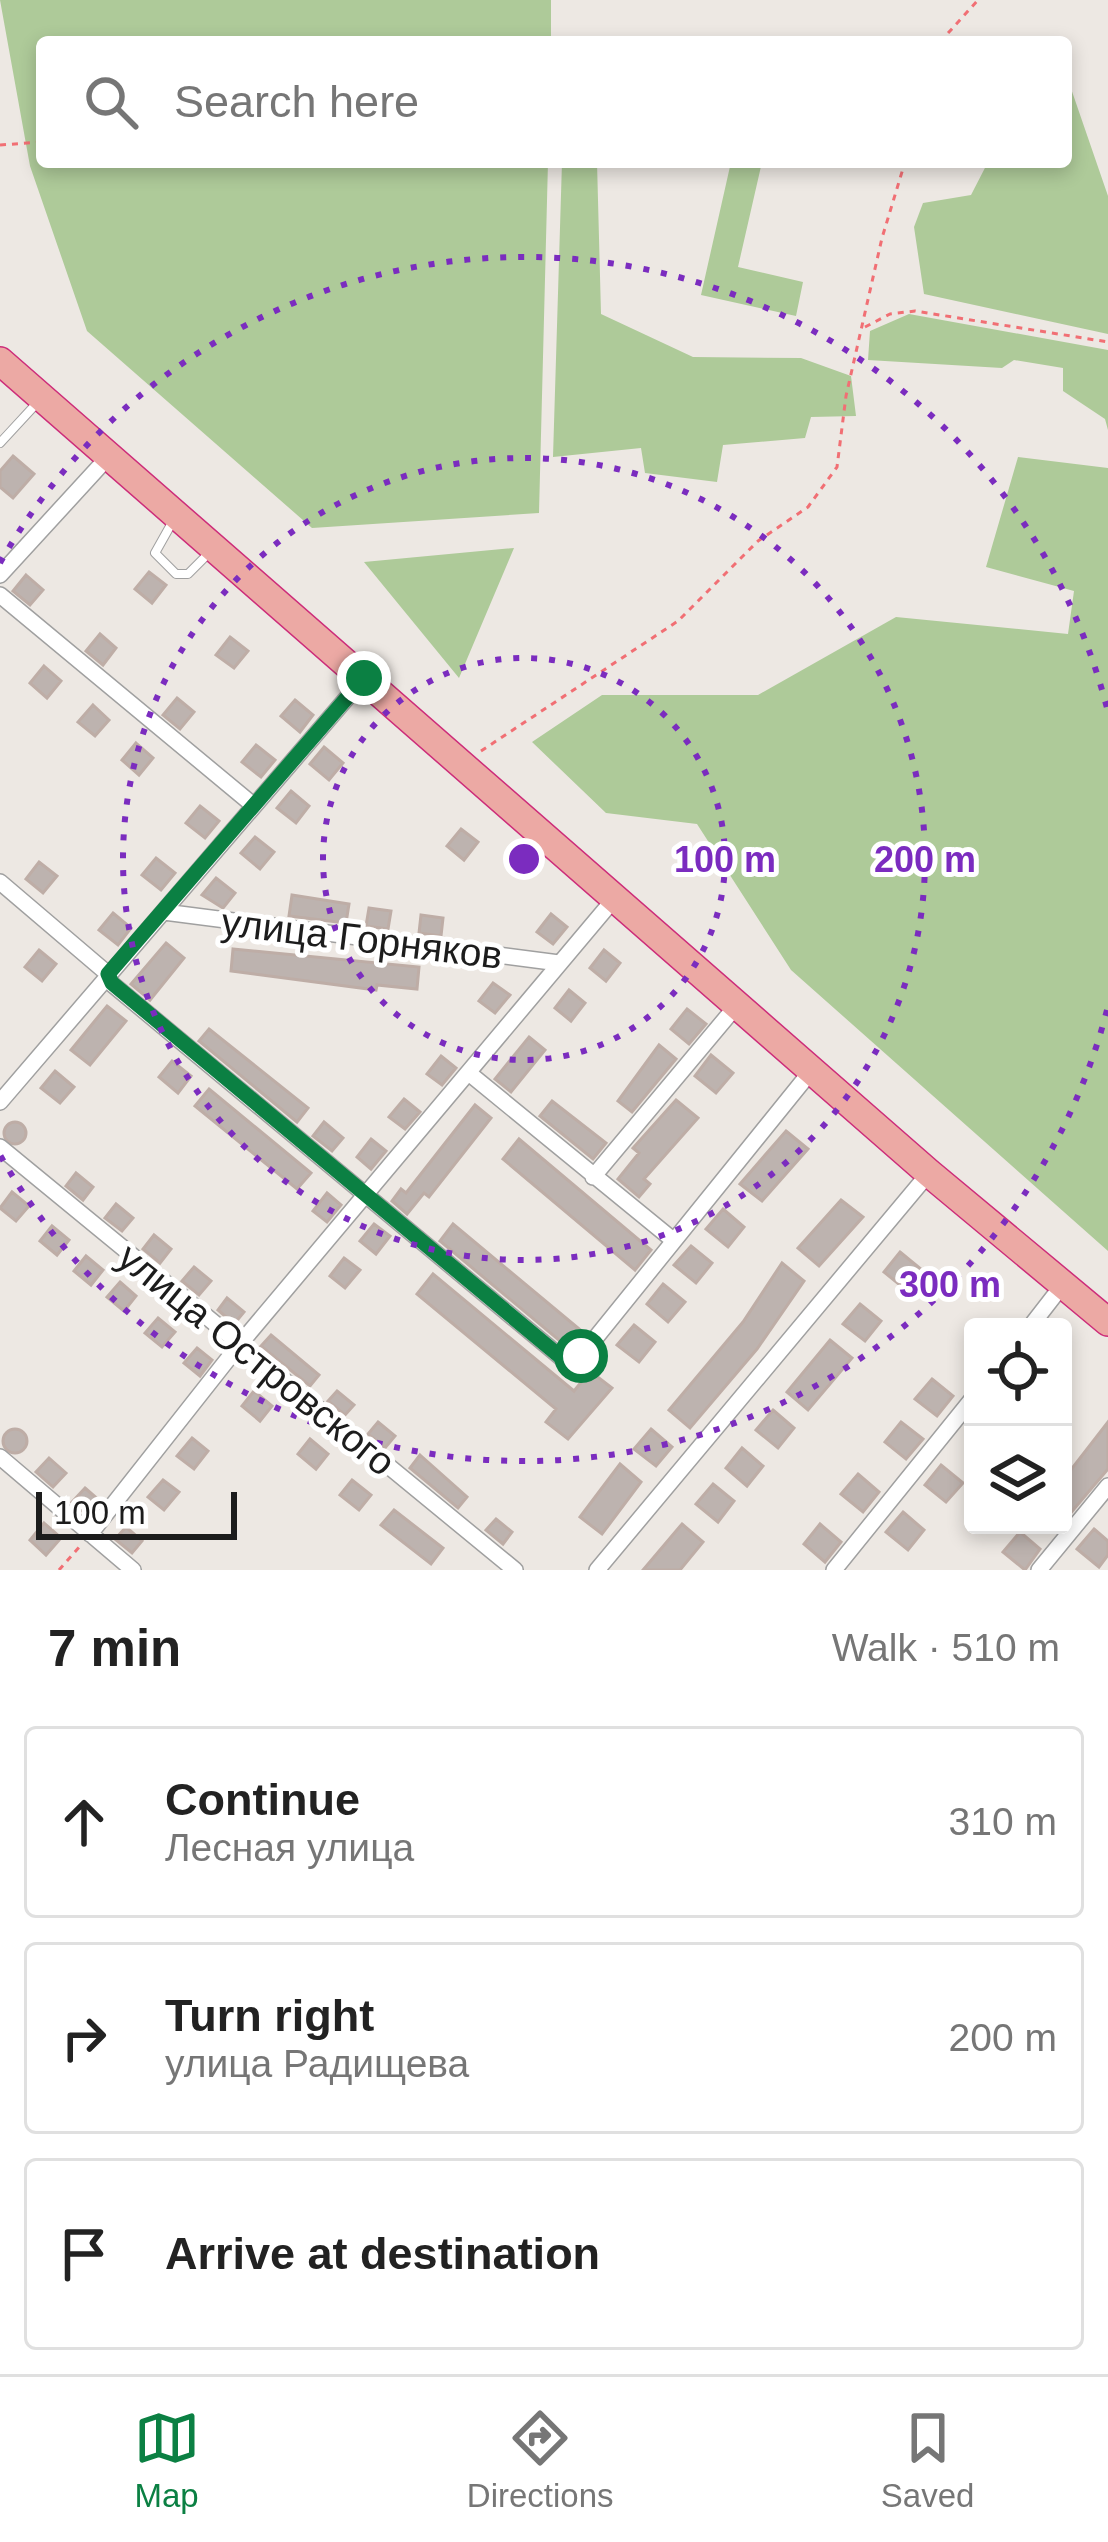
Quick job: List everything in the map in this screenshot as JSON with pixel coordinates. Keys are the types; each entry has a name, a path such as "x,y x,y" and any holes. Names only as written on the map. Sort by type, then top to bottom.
{"highway":[{"path":"0,362 929,1173 1108,1322"}],"street":[{"path":"0,575 110,455"},
{"path":"0,595 253,805"},
{"path":"0,1102 364,678"},
{"path":"0,883 108,974 112,983 572,1361 812,1070"},
{"path":"90,1534 239,1345 614,898"},
{"name":"улица Горняков","path":"164,912 559,964"},
{"path":"593,1177 737,1005"},
{"path":"470,1073 673,1240"},
{"name":"улица Островского","path":"0,1147 514,1570"},
{"path":"597,1570 929,1173"},
{"path":"1037,1318 1061,1287"},
{"path":"834,1570 964,1409"},
{"path":"0,1457 133,1570"},
{"path":"1039,1570 1108,1486"}],"lane":[{"path":"0,442 42,398"},
{"path":"178,515 155,553 176,574 188,574 215,547"}],"path":[{"path":"945,36 978,0"},
{"path":"0,145 36,142"},
{"path":"461,764 678,620 758,541 808,507 837,467 882,238 903,168"},
{"path":"864,327 890,314 915,311 1108,342"},
{"path":"59,1570 90,1534"}],"green space":[{"path":"0,0 551,0 551,36 36,36 36,168 548,168 539,513 312,528 87,331 30,166"},
{"path":"1072,91 1108,196 1108,334 924,294 914,227 923,203 971,195 985,168 1072,168"},
{"path":"562,168 597,168 601,314 693,357 801,358 851,376 856,416 811,417 805,438 723,445 717,482 645,473 641,448 553,457"},
{"path":"730,168 761,168 738,267 803,282 796,316 701,295"},
{"path":"909,314 1108,350 1108,430 1105,419 1063,391 1063,368 1014,360 1002,368 868,360 870,331"},
{"path":"1018,457 1108,468 1108,1251 791,970 697,824 606,813 532,742 602,695 758,695 896,617 1068,634 1074,591 986,567"},
{"path":"514,548 459,678 364,562"}],"building":[{"path":"13,456 34,474 13,498 0,487 0,471"},
{"path":"149,572 166,585 152,603 135,589"},
{"path":"26,575 43,590 30,605 13,591"},
{"path":"100,634 116,648 103,665 86,651"},
{"path":"230,637 248,651 234,668 216,655"},
{"path":"44,666 61,681 47,698 30,683"},
{"path":"177,698 194,712 180,729 163,715"},
{"path":"295,700 313,715 300,732 281,716"},
{"path":"93,705 109,720 95,736 78,722"},
{"path":"136,743 153,758 139,775 122,760"},
{"path":"256,745 275,760 261,777 242,762"},
{"path":"324,747 343,763 329,780 310,764"},
{"path":"291,791 309,806 296,823 277,808"},
{"path":"200,806 219,821 205,838 186,823"},
{"path":"461,829 478,842 464,860 447,846"},
{"path":"255,837 274,852 260,869 241,853"},
{"path":"156,858 175,873 161,890 142,875"},
{"path":"39,862 57,876 43,893 26,879"},
{"path":"216,878 235,893 223,908 202,895"},
{"path":"292,895 349,904 346,923 289,916"},
{"path":"369,908 391,911 388,929 366,926"},
{"path":"113,913 131,928 118,945 99,930"},
{"path":"551,914 567,927 553,944 537,932"},
{"path":"421,915 443,918 441,936 419,933"},
{"path":"166,943 184,958 150,1000 131,984"},
{"path":"233,949 419,967 417,989 377,985 376,990 231,971"},
{"path":"39,950 56,964 42,981 25,967"},
{"path":"604,950 620,963 606,981 590,968"},
{"path":"493,983 510,995 495,1013 479,1001"},
{"path":"569,990 585,1003 571,1021 555,1008"},
{"path":"107,1006 126,1021 90,1065 71,1050"},
{"path":"687,1009 706,1024 689,1044 671,1029"},
{"path":"209,1029 308,1108 297,1122 199,1041"},
{"path":"529,1037 545,1050 511,1092 495,1079"},
{"path":"659,1045 676,1059 632,1112 618,1101"},
{"path":"711,1055 733,1073 716,1093 695,1076"},
{"path":"441,1056 456,1068 442,1085 427,1074"},
{"path":"172,1061 191,1076 178,1093 159,1077"},
{"path":"55,1071 74,1087 60,1103 41,1088"},
{"path":"209,1089 311,1173 297,1189 195,1106"},
{"path":"404,1099 420,1112 405,1129 389,1117"},
{"path":"676,1100 698,1118 644,1179 650,1184 639,1197 618,1179 639,1153 633,1148"},
{"path":"552,1101 606,1143 593,1159 540,1116"},
{"path":"475,1105 491,1118 429,1197 424,1193 407,1214 392,1201 401,1189 406,1193"},
{"path":"15,1122 26,1133 15,1144 4,1133"},
{"path":"324,1122 343,1138 332,1151 313,1136"},
{"path":"786,1131 808,1149 762,1201 740,1184"},
{"path":"371,1139 386,1151 371,1169 357,1157"},
{"path":"519,1139 651,1250 635,1270 503,1159"},
{"path":"76,1173 93,1187 83,1200 66,1186"},
{"path":"12,1192 29,1206 16,1221 0,1208"},
{"path":"327,1193 341,1205 327,1222 313,1211"},
{"path":"841,1200 863,1217 819,1266 798,1248"},
{"path":"116,1204 133,1218 122,1231 105,1218"},
{"path":"723,1209 744,1227 728,1247 706,1229"},
{"path":"374,1224 390,1236 376,1254 360,1241"},
{"path":"453,1224 584,1333 575,1345 566,1346 440,1241"},
{"path":"52,1226 69,1240 57,1255 40,1241"},
{"path":"154,1235 171,1249 160,1263 143,1249"},
{"path":"691,1246 712,1263 696,1283 674,1265"},
{"path":"900,1252 922,1270 906,1290 884,1272"},
{"path":"86,1256 103,1270 91,1285 74,1271"},
{"path":"344,1258 360,1270 345,1288 330,1276"},
{"path":"782,1263 804,1281 757,1349 690,1428 669,1410 743,1322"},
{"path":"194,1267 211,1281 199,1295 182,1281"},
{"path":"433,1274 574,1391 590,1371 612,1388 568,1439 546,1422 556,1409 417,1294"},
{"path":"120,1282 136,1296 124,1311 107,1297"},
{"path":"663,1284 685,1302 668,1322 647,1304"},
{"path":"227,1298 244,1312 234,1324 218,1310"},
{"path":"860,1304 881,1321 865,1341 843,1324"},
{"path":"158,1318 175,1332 162,1347 145,1333"},
{"path":"634,1325 655,1342 639,1362 617,1345"},
{"path":"271,1335 319,1375 310,1386 261,1346"},
{"path":"830,1340 852,1358 808,1410 787,1392"},
{"path":"197,1348 212,1360 200,1376 184,1363"},
{"path":"932,1379 953,1396 937,1416 915,1399"},
{"path":"254,1391 272,1406 260,1421 242,1406"},
{"path":"337,1391 354,1405 345,1415 328,1401"},
{"path":"773,1410 794,1428 778,1448 756,1430"},
{"path":"378,1422 395,1436 385,1448 368,1434"},
{"path":"901,1422 923,1439 906,1459 885,1442"},
{"path":"1108,1422 1108,1469 1072,1511 1072,1468"},
{"path":"15,1429 24,1432 24,1450 15,1453 6,1450 3,1441 6,1432"},
{"path":"651,1429 672,1447 656,1466 634,1449"},
{"path":"192,1438 208,1451 194,1469 177,1456"},
{"path":"310,1439 328,1454 316,1469 298,1454"},
{"path":"742,1448 763,1466 747,1486 726,1468"},
{"path":"420,1455 467,1497 458,1508 410,1468"},
{"path":"49,1458 66,1473 53,1487 36,1472"},
{"path":"620,1464 641,1482 602,1534 580,1517"},
{"path":"941,1465 963,1483 946,1502 925,1485"},
{"path":"858,1474 879,1492 863,1512 841,1494"},
{"path":"163,1480 179,1492 164,1510 148,1497"},
{"path":"352,1480 371,1495 359,1510 340,1495"},
{"path":"713,1484 734,1501 718,1522 696,1504"},
{"path":"85,1488 100,1501 89,1516 72,1502"},
{"path":"394,1510 443,1548 431,1564 381,1525"},
{"path":"903,1512 924,1530 908,1550 886,1532"},
{"path":"496,1519 512,1532 503,1544 486,1530"},
{"path":"44,1523 61,1538 46,1555 30,1540"},
{"path":"682,1524 703,1542 680,1570 643,1570"},
{"path":"820,1524 841,1542 825,1562 804,1544"},
{"path":"126,1527 142,1541 132,1553 115,1539"},
{"path":"1094,1529 1108,1541 1108,1555 1099,1567 1077,1549"},
{"path":"1018,1534 1040,1549 1025,1570 1003,1552"}],"route":[{"path":"364,678 108,974 112,983 563,1359 581,1356"}]}
